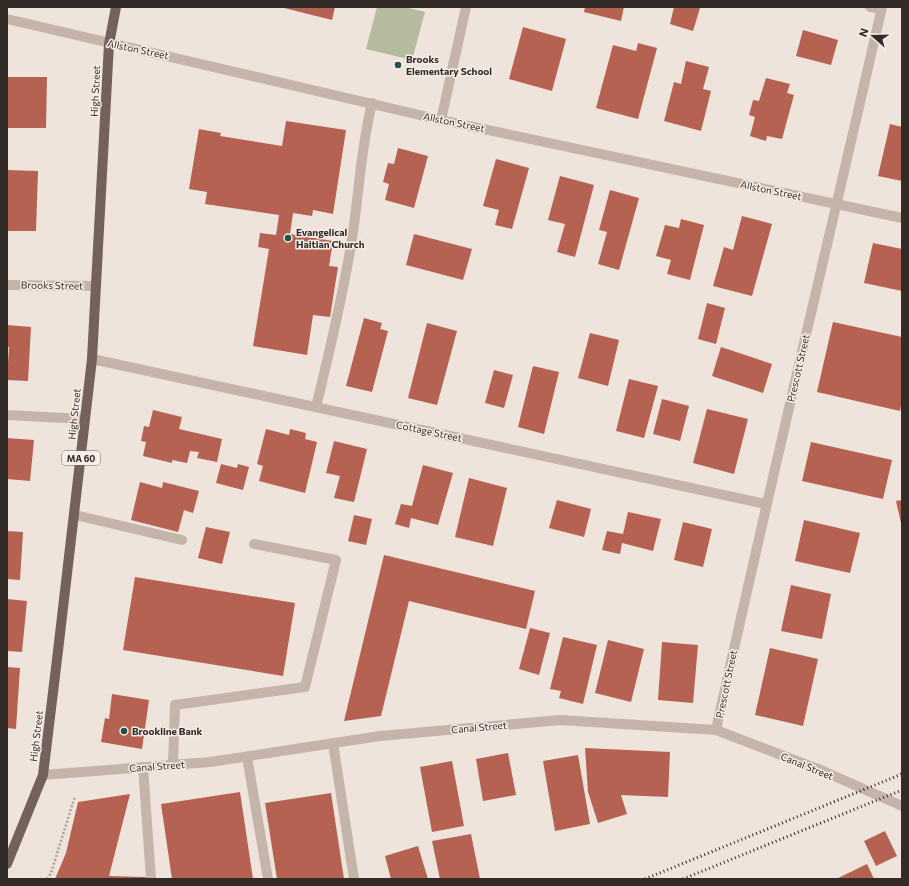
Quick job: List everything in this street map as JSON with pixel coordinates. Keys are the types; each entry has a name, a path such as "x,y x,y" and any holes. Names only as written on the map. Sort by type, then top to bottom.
{"main road":[{"name":"High Street","path":"7,864 10,848 43,775 75,515 84,419 92,359 109,44 116,7"}],"street":[{"path":"441,120 466,7"},
{"path":"870,7 881,8"},
{"name":"Prescott Street","path":"716,730 766,504 837,204 881,8"},
{"name":"Allston Street","path":"7,19 109,44 162,54 441,120 902,218"},
{"path":"316,407 327,364 351,245 364,135 372,103"},
{"name":"Brooks Street","path":"7,285 96,286"},
{"name":"Cottage Street","path":"92,359 766,504"},
{"path":"7,415 84,419"},
{"path":"75,515 182,540"},
{"path":"173,765 175,705 304,687 336,560 254,544"},
{"name":"Canal Street","path":"43,775 210,762 380,736 560,720 716,730 823,772 902,806"},
{"path":"333,743 354,879"},
{"path":"247,757 268,879"},
{"path":"143,767 151,879"}],"path":[{"path":"47,879 51,873 75,796"}],"green space":[{"path":"377,7 405,7 425,12 412,60 366,49"}],"building":[{"path":"280,7 335,7 332,20"},
{"path":"585,7 624,7 621,21 584,12"},
{"path":"674,7 700,8 693,31 670,24"},
{"path":"523,27 566,39 552,91 509,79"},
{"path":"803,30 838,40 831,65 796,56"},
{"path":"638,43 657,48 638,119 596,108 613,45 636,51"},
{"path":"686,61 709,67 703,89 711,91 701,131 664,121 674,82 681,84"},
{"path":"7,77 47,77 46,128 7,128"},
{"path":"766,78 790,84 787,93 794,95 782,139 767,136 766,141 750,136 755,117 749,115 753,100 759,101"},
{"name":"Evangelical Haitian Church","path":"286,121 346,130 333,214 313,210 312,216 293,213 290,234 333,241 329,266 338,267 330,317 313,315 307,355 253,346 269,249 258,247 260,233 276,235 279,215 205,204 207,192 189,189 199,129 221,133 220,136 282,146"},
{"path":"890,124 902,127 902,181 878,176"},
{"path":"398,148 428,156 414,208 385,200 389,184 383,182 388,163 394,164"},
{"path":"496,159 529,168 512,229 495,225 499,210 483,206"},
{"path":"7,170 38,171 36,231 7,231"},
{"path":"560,176 594,185 575,257 557,252 565,224 548,220"},
{"path":"610,190 639,198 619,270 598,264 607,232 599,230"},
{"path":"742,216 772,224 752,296 713,286 724,247 733,250"},
{"path":"681,219 704,225 690,280 667,274 671,260 656,256 665,225 679,228"},
{"path":"414,234 472,249 463,280 406,265"},
{"path":"873,243 902,249 902,291 864,283"},
{"path":"707,303 725,308 716,344 698,339"},
{"path":"364,318 382,323 380,329 388,331 372,392 346,386"},
{"path":"833,322 902,337 902,401 900,411 817,392"},
{"path":"427,323 457,331 437,405 408,398"},
{"path":"7,325 31,327 28,381 7,380 9,347 7,347"},
{"path":"590,333 619,340 608,386 578,378"},
{"path":"721,347 772,364 763,393 712,376"},
{"path":"533,366 559,372 544,434 518,427"},
{"path":"494,370 513,375 504,408 485,403"},
{"path":"629,379 658,386 644,438 616,431"},
{"path":"662,399 689,406 680,441 653,434"},
{"path":"707,409 748,419 734,474 693,463"},
{"path":"153,410 182,417 179,429 222,439 217,462 197,458 199,452 190,451 187,463 172,460 172,463 143,456 146,442 141,441 144,426 149,427"},
{"path":"266,429 289,435 290,429 306,433 305,439 317,442 305,493 259,481 263,466 257,464"},
{"path":"7,438 34,440 30,481 7,479"},
{"path":"334,441 367,449 354,502 334,498 340,476 326,473"},
{"path":"811,442 892,460 883,499 802,481"},
{"path":"221,464 237,468 238,464 249,467 243,490 216,483"},
{"path":"423,465 453,473 438,525 411,518 409,528 395,524 401,504 412,506"},
{"path":"469,478 507,488 493,546 455,537"},
{"path":"140,482 162,488 163,482 199,491 193,513 184,510 178,532 131,520"},
{"path":"557,500 591,509 584,537 549,528"},
{"path":"902,500 902,523 901,523 896,501"},
{"path":"628,512 661,519 653,551 622,543 620,554 602,550 607,531 623,534"},
{"path":"354,515 372,519 366,545 348,541"},
{"path":"804,520 860,533 850,573 795,561"},
{"path":"683,522 712,529 703,567 674,560"},
{"path":"206,527 230,532 222,564 198,558"},
{"path":"7,531 23,532 20,580 7,579"},
{"path":"384,555 535,591 526,629 409,601 381,716 344,721"},
{"path":"135,577 295,603 283,676 123,650"},
{"path":"791,585 831,594 822,639 781,631"},
{"path":"7,599 27,601 22,652 7,651"},
{"path":"530,628 550,633 539,675 519,669"},
{"path":"563,637 597,645 583,704 559,698 561,691 550,689"},
{"path":"608,640 644,649 631,702 595,693"},
{"path":"662,642 698,645 693,703 658,700"},
{"path":"770,648 818,659 803,726 755,715"},
{"path":"7,667 20,668 16,729 7,728"},
{"name":"Brookline Bank","path":"112,694 149,700 142,749 101,742 105,718 109,719"},
{"path":"585,748 670,752 668,797 621,795 627,814 598,823 588,792"},
{"path":"508,753 516,795 483,801 476,759"},
{"path":"578,755 590,824 555,831 543,761"},
{"path":"452,761 464,826 432,832 420,767"},
{"path":"240,792 253,879 172,879 161,804"},
{"path":"331,793 344,879 277,879 265,803"},
{"path":"130,794 109,876 146,877 146,879 55,879 66,853 78,802"},
{"path":"885,831 897,856 876,866 864,841"},
{"path":"471,834 480,879 440,879 432,841"},
{"path":"418,846 428,879 391,879 385,856"},
{"path":"867,864 874,879 836,879"}],"railway":[{"path":"645,879 902,774"},
{"path":"683,879 902,790"}],"place":[{"name":"Brooks Elementary School","path":"398,65"},
{"name":"Evangelical Haitian Church","path":"288,238"},
{"name":"Brookline Bank","path":"124,731"}]}
